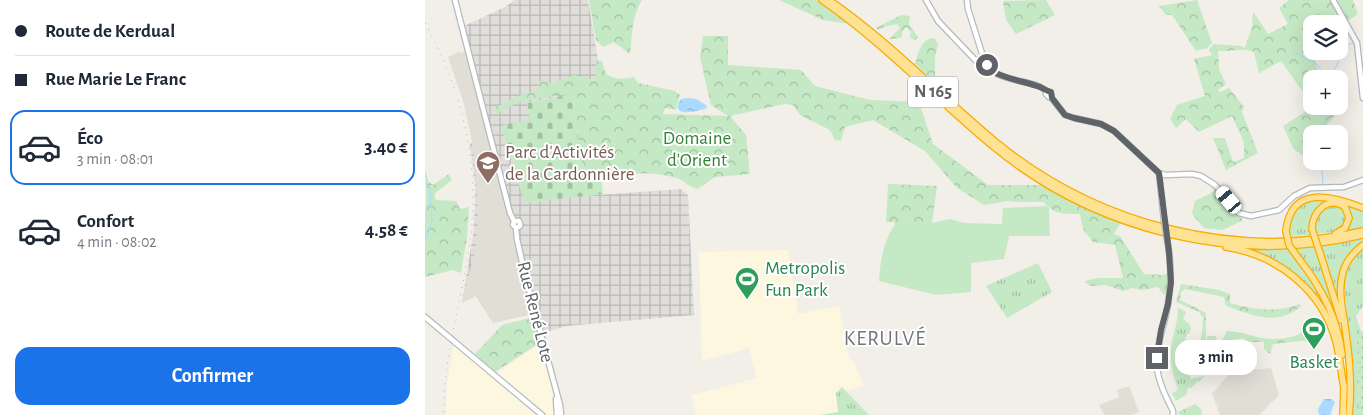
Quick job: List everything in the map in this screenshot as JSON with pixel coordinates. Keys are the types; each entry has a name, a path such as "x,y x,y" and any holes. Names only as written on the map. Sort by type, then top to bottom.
{"highway":[{"name":"N 165","path":"822,0 877,42 995,148 1045,182 1083,203 1122,220 1161,232 1208,241 1247,245 1283,246 1313,244 1363,235"},
{"name":"N 165","path":"829,0 873,33 975,125 1010,153 1047,179 1086,200 1154,226 1200,236 1264,242 1317,239 1363,231"},
{"path":"1343,415 1341,345 1334,318 1319,287 1289,245 1286,231 1288,219 1293,210 1308,199 1319,196 1332,197 1363,208"},
{"path":"1317,239 1343,230 1348,222 1347,210 1343,205 1336,203 1322,207 1315,215 1312,229 1343,328 1349,413"},
{"path":"1208,241 1216,246 1245,251 1264,258 1288,272 1304,285 1318,303 1331,329 1339,358 1343,388"},
{"path":"1349,413 1350,374 1340,286 1343,270 1355,251 1363,245"}],"street":[{"name":"Rue René Lote","path":"455,0 510,213 515,221 519,221 520,224 516,228 517,239 561,415"},
{"path":"926,0 946,32 979,64 985,65 997,75 1042,87 1065,115 1101,124 1114,131 1159,173 1165,175 1192,174 1201,176 1215,185 1239,213 1251,216 1279,210 1295,196 1311,188 1344,187 1363,180"},
{"path":"967,0 985,65"},
{"path":"1333,0 1357,43 1363,98"},
{"path":"1159,173 1171,282 1157,358 1159,378 1173,410 1173,415"},
{"path":"425,317 543,415"},
{"name":"Rue René Lote","path":"557,396 555,399 557,415"}],"shaded area":[{"path":"515,0 588,0 603,89 527,103 530,119 509,155 512,157 524,203 583,196 681,189 688,195 694,315 566,326 544,333 539,312 493,323 476,296 462,303 473,235 475,203 470,144 488,125 462,27 505,7"},
{"name":"Parc d'Activités de la Cardonnière","path":"460,51 460,53 466,52 505,212 509,219 533,313 493,323 476,296 462,303 476,246 478,221 472,141 463,101 448,57"},
{"path":"788,250 798,314 839,306 848,356 851,361 853,360 864,386 846,391 869,415 695,415 692,395 757,378 749,348 702,361 699,252"},
{"path":"539,344 562,415 446,415 447,383 454,346 492,377"},
{"path":"1271,368 1279,395 1259,415 1220,415 1212,394 1232,372"},
{"path":"1129,386 1139,412 1131,415 1104,415 1099,405 1119,397 1117,390"}],"green space":[{"path":"589,0 642,0 634,19 630,54 614,42 603,47 596,40"},
{"path":"779,0 817,0 850,24 823,20"},
{"path":"1046,0 1055,15 1016,34 1006,20 1003,1"},
{"path":"1197,0 1212,43 1207,48 1196,51 1172,15 1166,15 1159,6"},
{"path":"1289,0 1353,0 1358,14 1348,21 1348,15 1303,15 1303,60 1315,60 1318,70 1303,70 1303,92 1281,61 1259,73 1254,52 1240,50 1218,51 1219,69 1226,84 1218,90 1220,92 1229,88 1244,107 1242,112 1258,153 1226,170 1213,138 1225,138 1233,162 1244,158 1244,142 1232,116 1199,132 1186,119 1176,128 1170,119 1177,105 1205,96 1194,59 1212,55 1209,49 1214,44 1245,48 1252,27 1253,11 1268,34 1288,24 1279,8"},
{"path":"901,15 910,16 909,24 918,37 915,40 910,38 911,32 907,27 903,30 901,38 889,39 900,28 897,24 879,30 876,28"},
{"name":"Domaine d'Orient","path":"703,36 728,36 728,65 801,70 815,86 870,100 919,102 933,144 988,185 1043,185 1082,206 1121,222 1114,234 1120,236 1144,274 1164,275 1170,272 1170,290 1164,295 1158,287 1143,290 1132,288 1123,291 1106,285 1090,286 1084,281 1098,278 1123,278 1115,245 1093,242 1083,229 1080,214 1060,213 1043,202 1008,201 984,205 957,188 925,151 873,120 845,127 841,141 835,140 828,129 800,115 793,105 785,104 730,116 746,135 750,174 715,177 697,189 682,180 665,175 631,173 584,177 572,94 542,97 522,102 504,109 496,115 496,107 525,93 538,91 539,81 554,83 574,75 595,80 597,60 602,61 606,73 612,77 634,77 638,83 675,91 680,95 676,110 665,108 663,114 728,116 711,105 700,57"},
{"path":"934,38 938,44 935,57 935,82 915,64 923,44 929,39"},
{"path":"572,94 584,176 601,176 603,194 524,203 512,157 509,155 501,126 530,119 527,103"},
{"path":"1303,113 1303,115 1335,115 1327,125 1303,125 1303,156 1293,148 1283,126"},
{"path":"425,170 429,182 433,185 449,174 452,180 434,194 436,200 456,201 460,209 469,207 467,237 461,273 453,270 425,277"},
{"path":"888,184 937,186 932,223 886,222"},
{"path":"1217,190 1243,220 1223,230 1204,228 1192,214 1195,201"},
{"path":"1319,198 1335,201 1321,206 1310,226 1311,235 1289,236 1290,221 1295,211 1305,203"},
{"path":"1348,204 1363,210 1363,228 1344,232 1349,226 1346,207"},
{"path":"1047,206 1049,208 1050,236 1009,236 1004,259 971,263 971,292 936,295 879,281 884,248 895,222 932,223 950,219 964,223 1002,224 1003,208"},
{"path":"1336,206 1344,211 1346,217 1344,224 1334,232 1316,234 1315,229 1319,215 1326,209"},
{"path":"1363,238 1363,243 1342,268 1341,314 1320,246"},
{"path":"1315,246 1338,317 1345,361 1334,314 1321,288 1294,248"},
{"path":"1239,247 1287,248 1309,275 1324,301 1336,338 1328,317 1290,272"},
{"path":"1363,249 1363,306 1356,316 1361,332 1357,336 1359,415 1353,415 1354,371 1344,287 1350,266"},
{"path":"1038,263 1052,292 1007,318 986,286"},
{"path":"1181,284 1219,290 1230,294 1230,303 1248,307 1265,310 1282,309 1300,304 1301,306 1283,316 1265,317 1245,313 1226,306 1224,297 1185,289 1181,292 1180,300 1206,313 1206,345 1214,345 1207,344 1207,336 1216,336 1217,343 1223,339 1227,331 1271,339 1290,337 1312,328 1315,328 1318,332 1310,340 1273,344 1270,354 1264,349 1264,342 1248,342 1245,358 1243,358 1241,352 1245,338 1231,340 1215,346 1209,353 1204,347 1207,359 1205,366 1202,366 1199,361 1198,348 1204,319 1199,312 1176,302"},
{"path":"1178,308 1186,312 1183,319 1191,328 1182,349 1187,351 1182,355 1184,365 1191,379 1204,377 1191,388 1188,388 1186,395 1176,401 1172,393 1178,390 1172,369 1171,347"},
{"path":"533,317 539,335 539,343 495,372 475,354 502,325"},
{"path":"1363,331 1363,415 1359,415 1357,335"},
{"path":"842,387 869,415 819,415 838,412 836,393"},
{"path":"1195,404 1201,409 1202,415 1179,415 1178,412"}],"water":[{"path":"681,99 696,99 706,105 707,108 692,112 678,109"},
{"path":"1324,399 1331,399 1335,402 1330,415 1319,415 1318,409"}],"waterway":[{"path":"1333,70 1343,49 1354,42"},
{"path":"1294,52 1317,64 1321,70"},
{"path":"1325,125 1326,115"},
{"path":"1322,170 1323,184"},
{"path":"425,183 430,188 432,222 425,240"}],"railway":[{"path":"425,23 451,79 461,109 472,169 471,230 467,261 448,357 444,415"}],"place":[{"name":"Parc d'Activités de la Cardonnière","path":"488,184"},
{"name":"Metropolis Fun Park","path":"747,300"},
{"name":"Basket","path":"1314,350"}],"district":[{"name":"KERULVÉ","path":"885,338"}],"route":[{"path":"987,65 988,69 997,75 1010,80 1033,84 1042,87 1047,92 1051,92 1051,96 1065,115 1101,124 1114,131 1159,173 1171,282 1167,310 1157,348 1157,358"}]}
